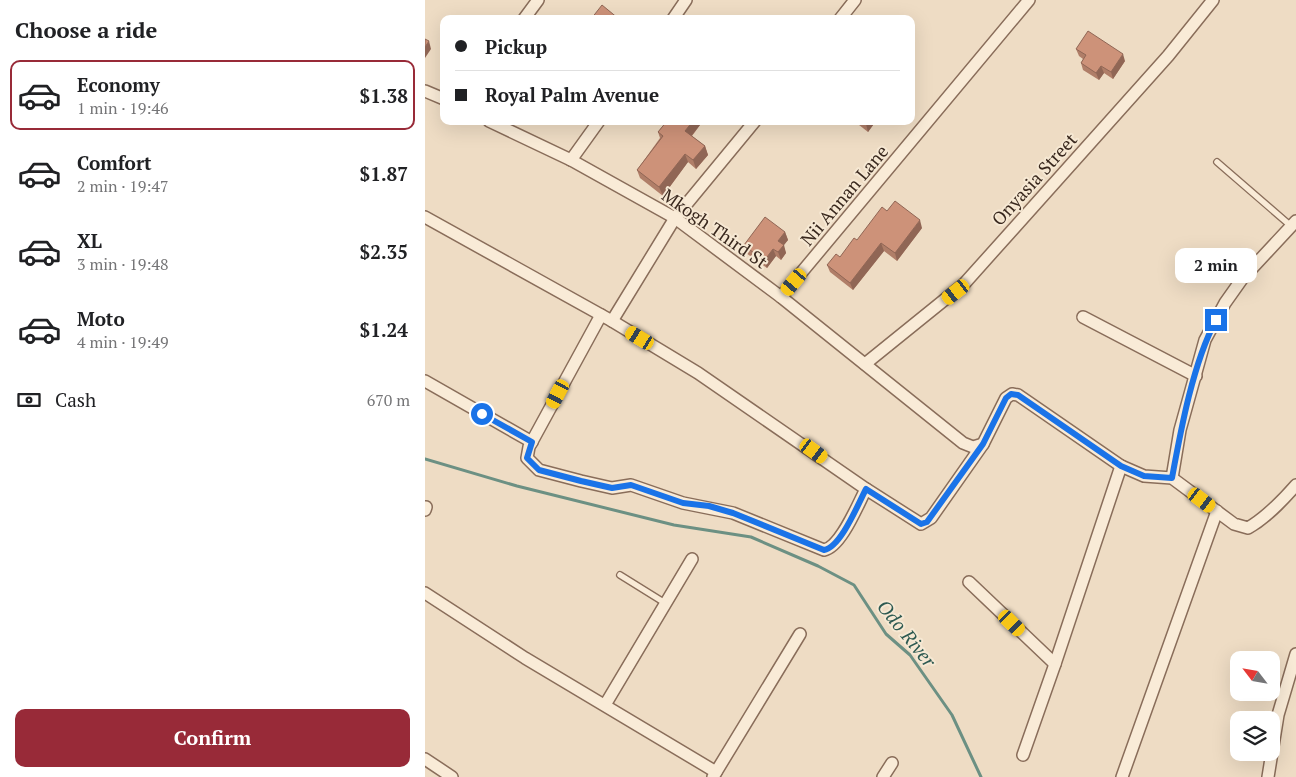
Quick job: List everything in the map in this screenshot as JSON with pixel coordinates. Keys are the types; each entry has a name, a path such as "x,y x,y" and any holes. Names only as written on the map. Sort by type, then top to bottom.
{"street":[{"path":"527,15 538,0"},
{"path":"676,15 686,0"},
{"path":"843,15 855,0"},
{"name":"Nii Annan Lane","path":"781,297 1029,0"},
{"name":"Onyasia Street","path":"865,364 964,284 1168,56 1213,0"},
{"path":"425,90 440,97"},
{"name":"Mkogh Third St","path":"497,125 571,160 675,218 781,297 963,443 978,445"},
{"path":"571,160 596,125"},
{"path":"612,321 675,218 752,125"},
{"path":"425,217 612,321 697,373 866,489 921,524 927,522 978,445 1006,398 1011,394 1018,395 1121,466 1144,476 1172,478 1234,524 1248,528 1277,506 1296,485"},
{"path":"1172,478 1181,430 1205,340 1225,303 1242,279 1293,223"},
{"path":"601,315 532,442 527,458 539,470 612,488 631,485 683,503 709,506 733,513 824,550 832,547 839,538 866,489"},
{"path":"1083,317 1196,376"},
{"path":"425,381 532,442"},
{"path":"1023,755 1121,466"},
{"path":"1122,777 1217,511"},
{"path":"605,705 692,559"},
{"path":"969,582 1055,664"},
{"path":"425,593 525,658 605,705 715,775 800,634"},
{"path":"1268,777 1278,715 1296,654"},
{"path":"425,760 452,777"},
{"path":"883,777 892,762"}],"lane":[{"path":"1217,162 1293,223"},
{"path":"620,575 665,603"}],"building":[{"path":"602,5 614,15 594,15"},
{"path":"1088,31 1123,54 1111,72 1101,66 1096,73 1081,63 1086,55 1076,49"},
{"path":"425,39 429,41 425,47"},
{"path":"664,125 690,125 685,131 705,146 693,160 685,154 659,187 637,170 663,136 658,132"},
{"path":"895,201 920,220 895,253 881,243 850,283 827,265 836,254 840,257 854,238 857,240 882,207 887,211"},
{"path":"765,217 785,232 778,241 784,245 778,252 773,249 764,261 744,245"}],"waterway":[{"name":"Odo River","path":"425,459 517,486 674,525 751,537 818,566 854,585 886,634 910,655 952,715 981,777"}],"route":[{"path":"482,414 532,442 527,458 539,470 612,488 631,485 683,503 709,506 733,513 824,550 829,550 839,538 866,489 921,524 927,522 983,444 1006,398 1011,394 1018,395 1128,470 1144,476 1172,478 1181,430 1205,340 1216,320"}]}
